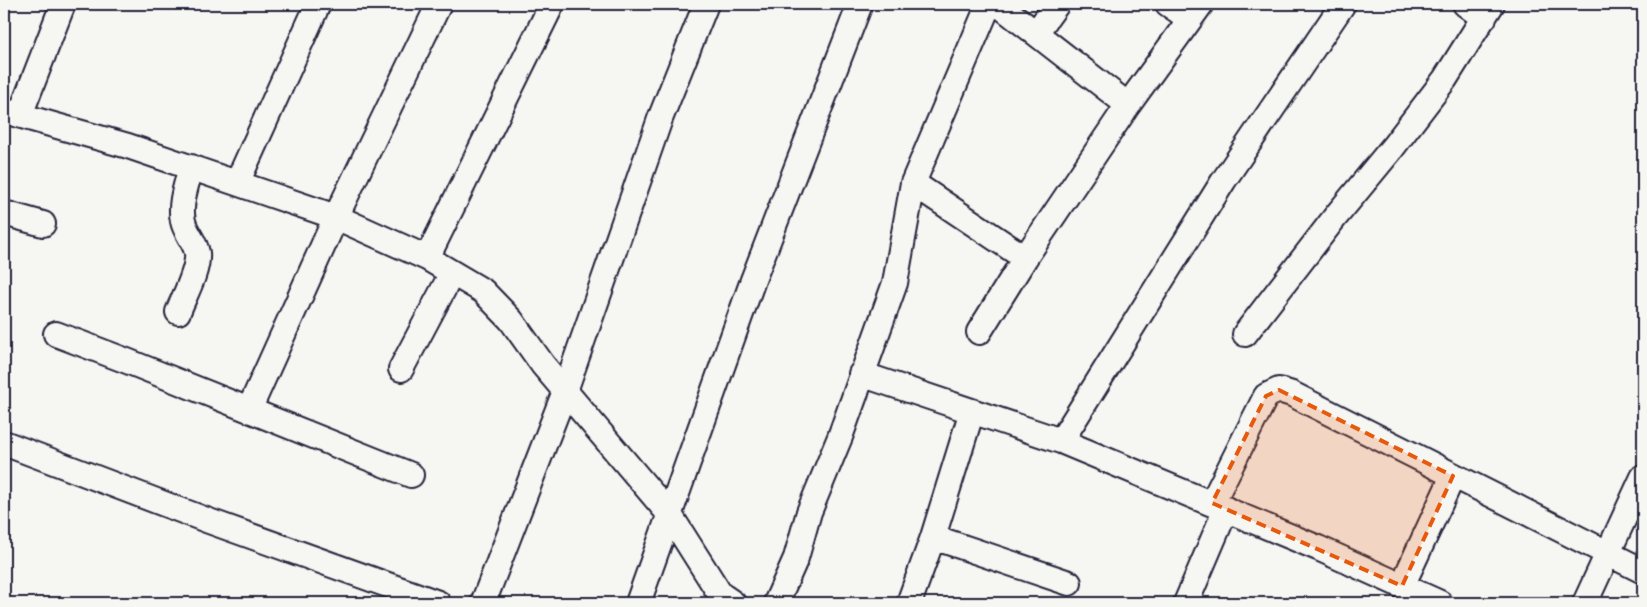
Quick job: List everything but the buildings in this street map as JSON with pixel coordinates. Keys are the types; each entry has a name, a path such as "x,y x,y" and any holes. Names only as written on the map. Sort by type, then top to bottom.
{"street":[{"path":"63,4 12,113 128,146 336,217 427,258 483,291 510,320 542,365 670,514 720,594 733,603"},
{"path":"237,183 318,4"},
{"path":"249,410 336,217 439,4"},
{"path":"427,258 552,4"},
{"path":"483,603 565,391 660,119 706,4"},
{"path":"638,603 753,280 860,4"},
{"path":"776,603 796,558 809,512 840,437 895,283 913,183 989,4"},
{"path":"998,4 1128,105"},
{"path":"1036,33 1057,4"},
{"path":"979,332 1025,258 1128,105 1196,11 1168,4"},
{"path":"1061,441 1224,180 1343,4"},
{"path":"1245,334 1439,87 1480,8"},
{"path":"178,312 195,268 197,253 183,222 182,204 192,167"},
{"path":"913,183 1025,258"},
{"path":"4,213 43,224"},
{"path":"402,369 452,273"},
{"path":"56,334 411,475"},
{"path":"861,374 1061,441 1318,548 1440,603"},
{"path":"1186,603 1219,506 1266,396 1278,390 1292,394 1643,572"},
{"path":"909,603 933,537 972,411"},
{"path":"4,443 425,601"},
{"path":"1402,586 1453,476"},
{"path":"1585,603 1643,477"},
{"path":"933,537 1069,583"}],"highlighted area":[{"path":"1279,390 1453,476 1402,586 1212,503 1266,396"}]}
